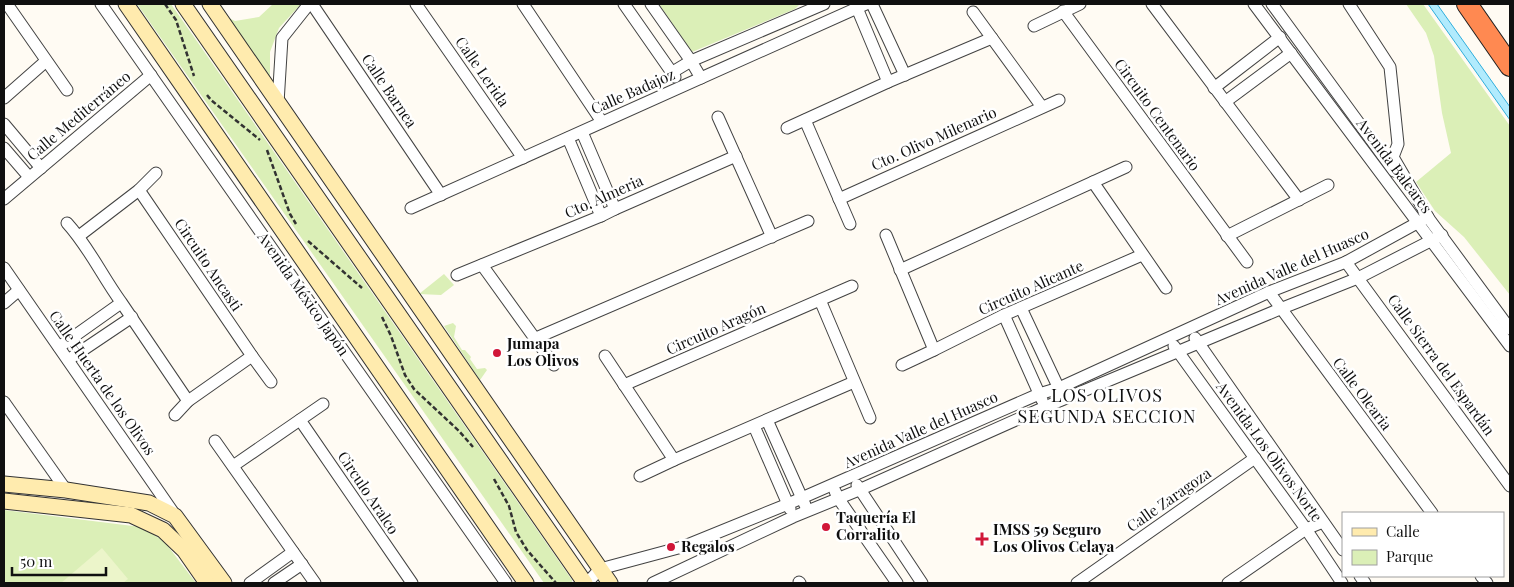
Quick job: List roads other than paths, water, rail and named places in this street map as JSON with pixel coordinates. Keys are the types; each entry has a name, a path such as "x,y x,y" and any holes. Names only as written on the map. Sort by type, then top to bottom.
{"highway":[{"path":"1467,4 1510,66"}],"street":[{"path":"7,4 67,90"},
{"name":"Avenida México Japón","path":"101,4 506,583"},
{"name":"Avenida México Japón","path":"126,4 526,583"},
{"path":"183,4 586,583 600,569"},
{"path":"210,4 610,583"},
{"path":"278,103 282,38 311,4"},
{"name":"Calle Barnea","path":"311,4 441,195"},
{"name":"Calle Lerida","path":"416,4 523,158"},
{"path":"523,4 602,122"},
{"path":"624,4 681,87"},
{"path":"651,4 701,78"},
{"path":"872,4 905,75"},
{"path":"1034,26 1080,4"},
{"path":"1152,4 1299,200"},
{"name":"Avenida Baleares","path":"1254,4 1417,223 1437,238 1510,329"},
{"name":"Avenida Baleares","path":"1272,4 1428,217 1437,238 1510,346"},
{"path":"1349,4 1390,68 1398,144 1393,157 1428,217"},
{"path":"817,5 821,24"},
{"name":"Calle Badajoz","path":"672,73 691,61 817,5"},
{"path":"862,6 888,82"},
{"name":"Calle Badajoz","path":"411,208 862,6"},
{"path":"973,12 1042,107"},
{"name":"Circuito Centenario","path":"1063,12 1247,262"},
{"path":"1214,88 1280,37"},
{"path":"787,128 888,82 992,38"},
{"path":"1225,102 1291,53"},
{"path":"4,98 46,61"},
{"name":"Calle Mediterráneo","path":"4,199 151,75"},
{"name":"Cto. Olivo Milenario","path":"839,199 1059,100"},
{"path":"718,117 772,237"},
{"path":"804,120 850,224"},
{"path":"4,124 40,168"},
{"path":"582,132 615,208"},
{"path":"568,138 600,216"},
{"path":"4,148 29,177"},
{"name":"Cto. Almeria","path":"457,275 600,216 736,156"},
{"path":"900,270 1126,167"},
{"path":"79,236 139,190 156,173"},
{"path":"1093,182 1166,288"},
{"path":"1227,236 1328,185"},
{"name":"Circuito Ancasti","path":"139,190 271,382"},
{"name":"Avenida Valle del Huasco","path":"600,569 682,547 833,485 1039,394 1059,388 1269,292 1346,262 1428,217"},
{"path":"536,338 808,222"},
{"path":"67,223 79,236 120,302 188,401"},
{"path":"886,235 934,350"},
{"name":"Avenida Valle del Huasco","path":"653,583 793,517 859,490 1064,399 1358,278 1437,238"},
{"path":"363,262 380,250"},
{"name":"Circuito Alicante","path":"902,365 1004,315 1142,255"},
{"name":"Calle Sierra del Espardán","path":"1346,262 1510,486"},
{"path":"482,265 554,365"},
{"name":"Calle Huerta de los Olivos","path":"4,268 176,516"},
{"name":"Circuito Aragón","path":"624,385 852,286"},
{"path":"4,303 19,290"},
{"name":"Calle Olearia","path":"1269,292 1431,512"},
{"path":"820,300 870,418"},
{"path":"59,347 120,302"},
{"path":"1021,308 1064,399"},
{"path":"1004,315 1045,408"},
{"path":"68,360 132,318"},
{"name":"Avenida Los Olivos Norte","path":"1190,329 1342,549"},
{"name":"Avenida Los Olivos Norte","path":"1169,338 1342,583"},
{"path":"175,415 188,401 252,356"},
{"path":"605,356 674,460"},
{"path":"640,476 854,382"},
{"path":"233,466 323,404"},
{"path":"5,406 66,490"},
{"path":"476,424 492,413"},
{"name":"Circulo Aralco","path":"300,420 412,583"},
{"path":"767,420 807,511"},
{"path":"754,426 793,517"},
{"path":"215,441 315,583"},
{"name":"Calle Zaragoza","path":"1076,583 1255,458"},
{"path":"853,476 859,490 922,583"},
{"path":"4,484 66,490 149,502 176,516 222,582"},
{"path":"833,485 838,498 897,583"},
{"path":"4,501 131,516 163,530 184,550 206,583"},
{"path":"1228,583 1306,530 1323,522"},
{"path":"250,583 293,552"},
{"path":"274,583 302,564"}],"water":[{"path":"1428,4 1437,4 1510,107 1510,120"}],"place":[{"name":"Jumapa Los Olivos","path":"497,353"},
{"name":"Taquería El Corralito","path":"826,527"},
{"name":"IMSS 59 Seguro Los Olivos Celaya","path":"982,539"},
{"name":"Regalos","path":"671,547"}],"district":[{"name":"LOS OLIVOS SEGUNDA SECCION","path":"1107,406"}]}
